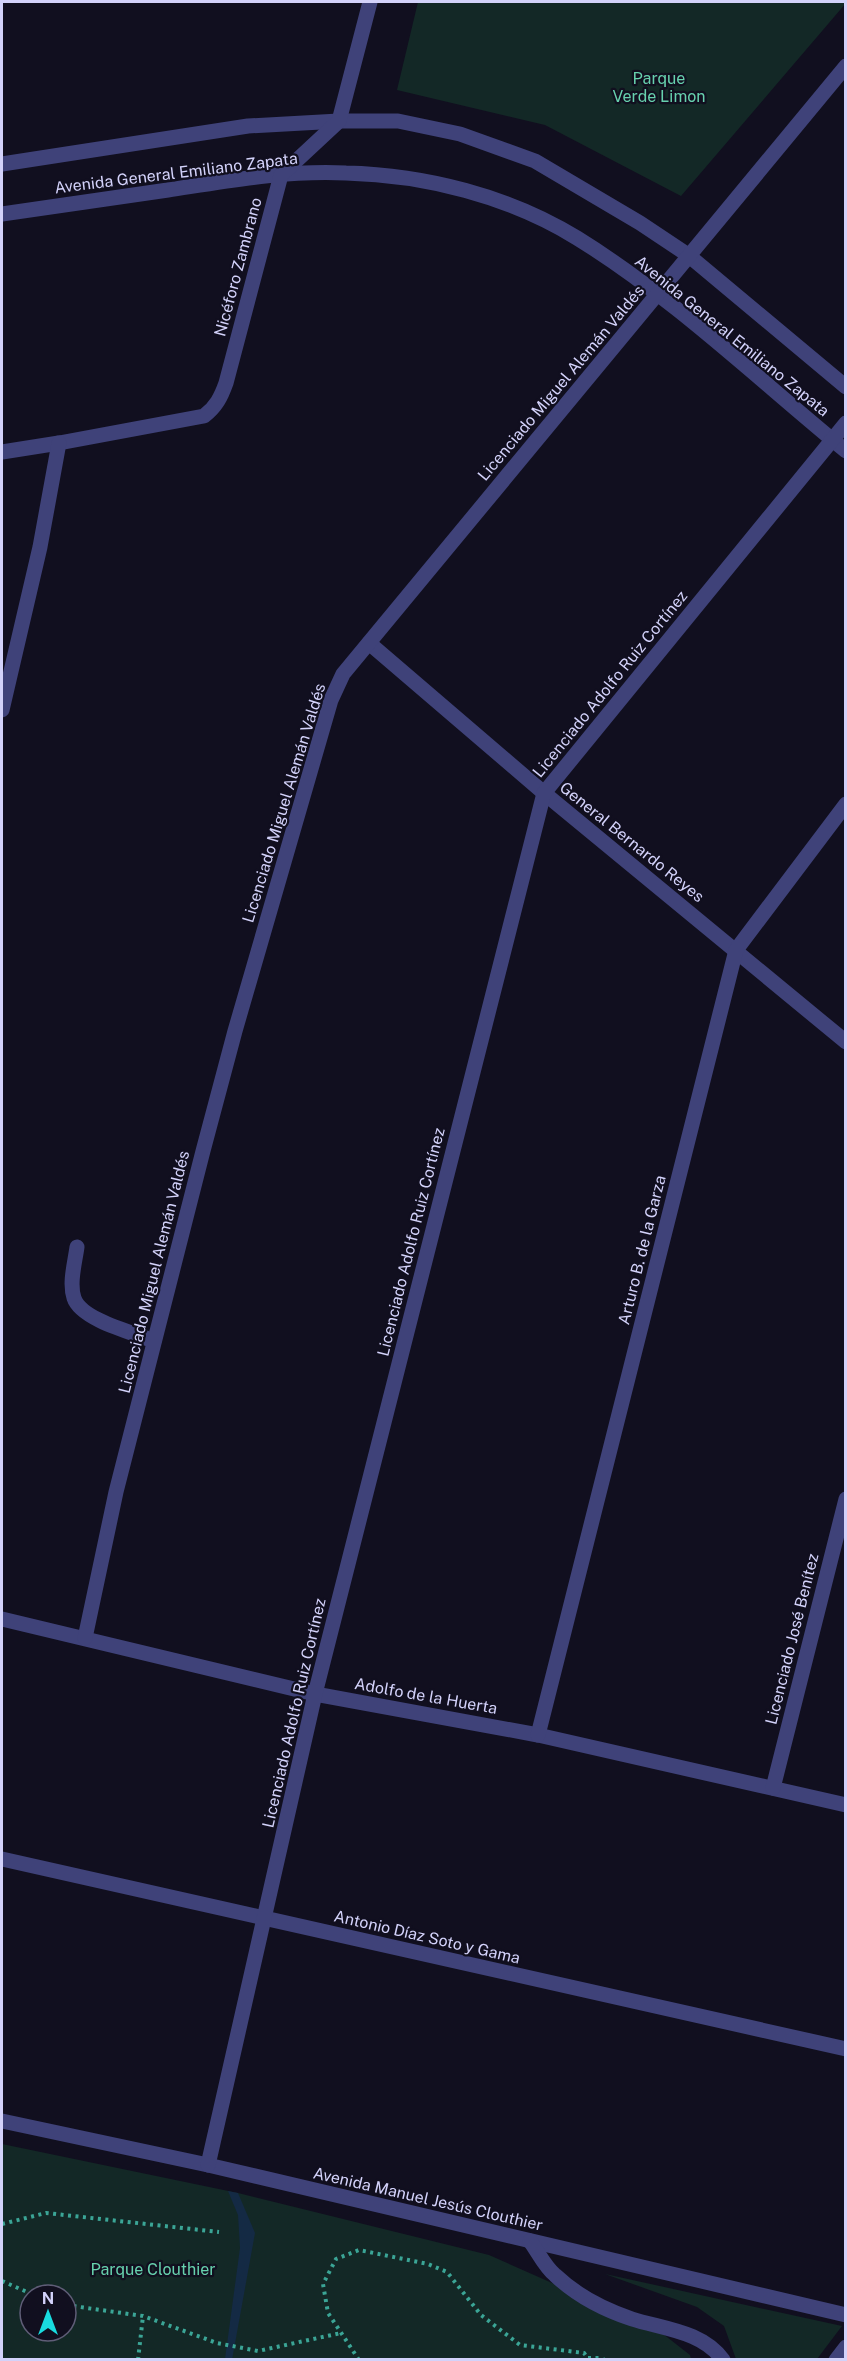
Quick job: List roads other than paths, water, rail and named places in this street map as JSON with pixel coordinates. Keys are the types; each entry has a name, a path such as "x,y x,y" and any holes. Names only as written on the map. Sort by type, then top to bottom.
{"street":[{"path":"281,175 339,121 369,2"},
{"name":"Licenciado Miguel Alemán Valdés","path":"85,1638 116,1492 235,1030 332,700 343,674 846,66"},
{"name":"Avenida General Emiliano Zapata","path":"2,164 248,126 339,121 398,121 460,134 535,161 640,223 688,255 846,387"},
{"name":"Avenida General Emiliano Zapata","path":"2,214 281,175 344,172 397,176 470,191 530,214 577,238 657,294 846,451"},
{"name":"Nicéforo Zambrano","path":"59,444 204,416 212,410 220,399 226,383 281,175"},
{"name":"Licenciado Adolfo Ruiz Cortínez","path":"208,2165 315,1694 544,793 846,423"},
{"path":"2,452 59,444 40,547 2,710"},
{"name":"General Bernardo Reyes","path":"369,643 544,793 846,1042"},
{"name":"Arturo B. de la Garza","path":"538,1735 736,950 846,804"},
{"path":"77,1247 72,1290 74,1300 81,1310 95,1318 154,1341"},
{"name":"Licenciado José Benítez","path":"773,1788 846,1499"},
{"name":"Adolfo de la Huerta","path":"2,1618 315,1694 538,1735 846,1805"},
{"name":"Antonio Díaz Soto y Gama","path":"2,1859 846,2049"},
{"name":"Avenida Manuel Jesús Clouthier","path":"2,2121 208,2165 846,2315"},
{"path":"530,2241 554,2275 589,2300 631,2318 674,2329 705,2342 723,2360"},
{"path":"836,2360 846,2347"}],"water":[{"path":"228,2191 238,2193 255,2233 232,2360 225,2359 240,2248 238,2215"}],"park label":[{"name":"Parque Verde Limon","path":"659,87"},
{"name":"Parque Clouthier","path":"153,2269"}]}
